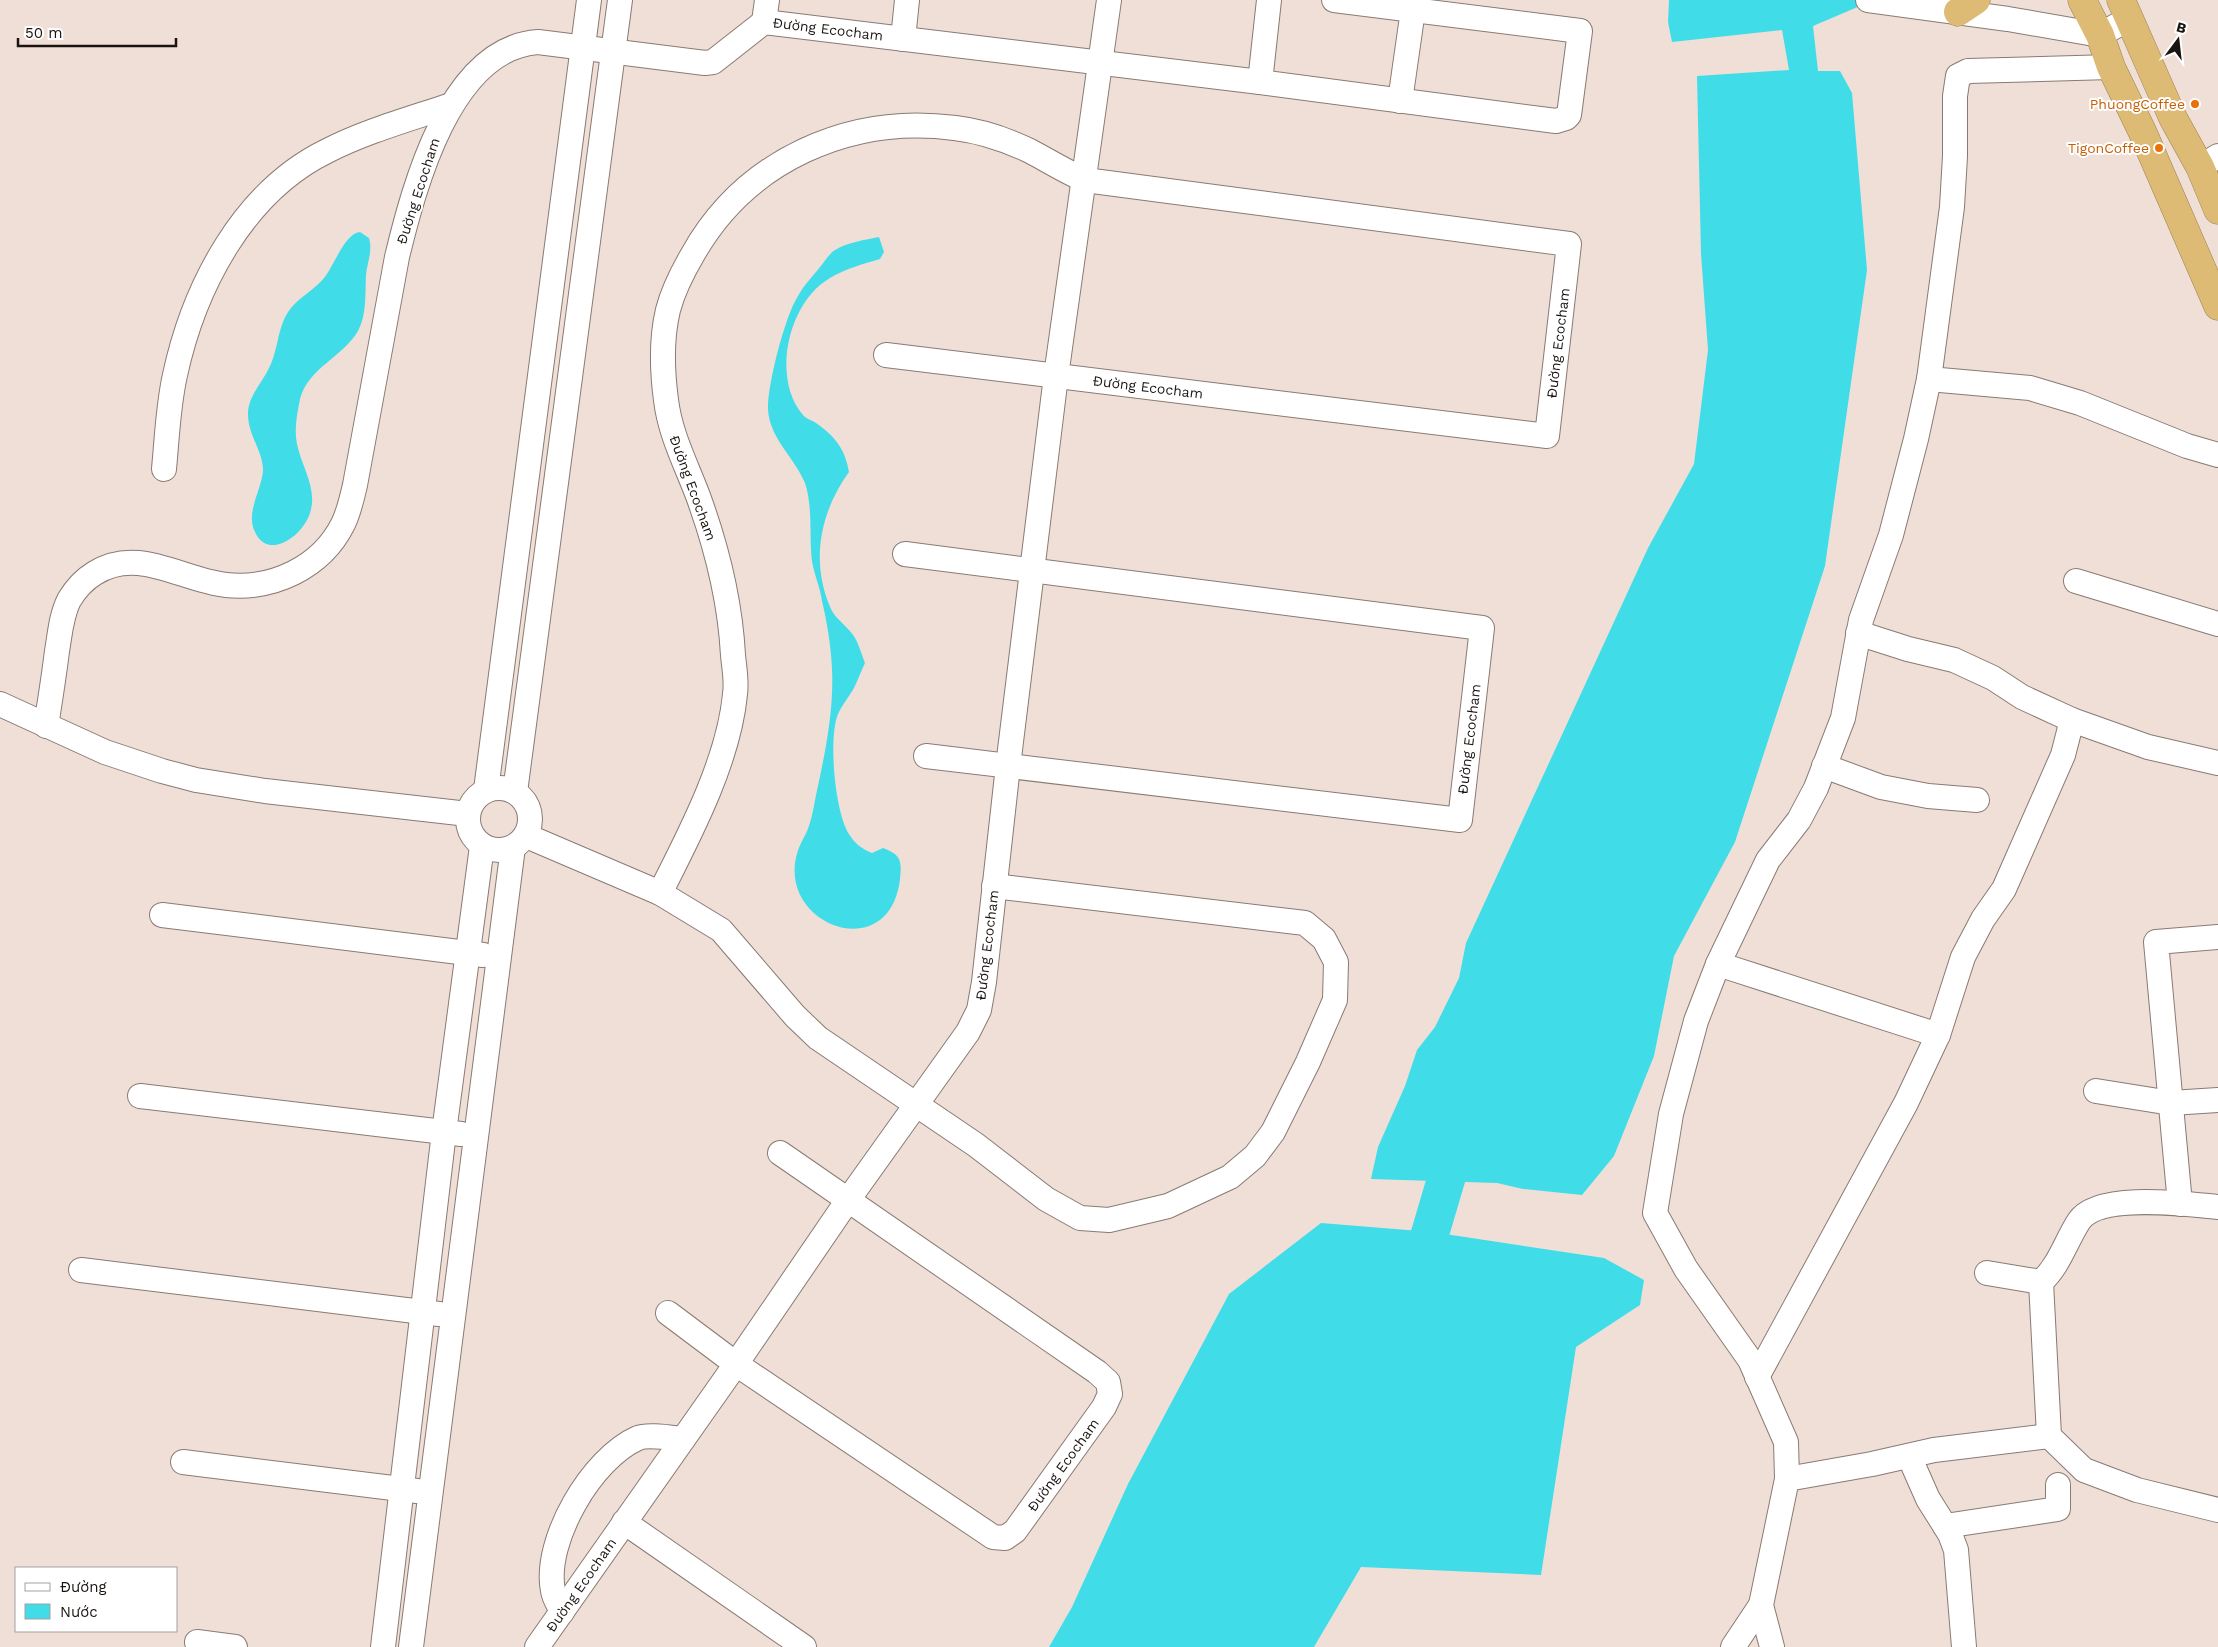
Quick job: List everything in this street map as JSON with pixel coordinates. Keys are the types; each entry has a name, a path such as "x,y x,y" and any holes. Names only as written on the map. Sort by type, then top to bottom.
{"highway":[{"path":"2082,0 2100,35 2111,67 2142,131 2218,306"},
{"path":"2125,9 2173,118 2209,162 2218,210"}],"street":[{"path":"486,790 590,0"},
{"path":"515,792 620,0"},
{"path":"903,39 907,0"},
{"name":"Đường Ecocham","path":"537,1647 736,1364 848,1200 968,1032 978,1010 984,982 1008,766 1056,376 1110,0"},
{"path":"1260,82 1269,0"},
{"path":"1334,0 1413,10 1400,101"},
{"path":"1868,0 1921,7 1967,6 2100,35 2125,9"},
{"name":"Đường Ecocham","path":"46,726 64,613 75,592 98,571 110,565 132,561 154,564 225,584 257,584 297,572 322,553 334,540 349,509 355,485 397,257 406,222 428,155 451,105 484,67 516,45 538,42 705,63 713,62 765,11 903,39 1101,62 1400,101 1561,120 1566,118 1571,110 1580,31 1413,10"},
{"path":"1733,1647 1761,1605 1788,1479 1786,1442 1750,1360 1686,1269 1655,1213 1671,1114 1696,1021 1718,964 1768,860 1799,820 1824,766 1843,718 1859,627 1891,536 1916,439 1928,379 1952,207 1958,76 1968,71 2111,67"},
{"path":"164,469 174,377 188,328 210,276 223,252 249,215 275,187 300,167 326,151 451,105"},
{"name":"Đường Ecocham","path":"660,893 699,817 725,743 736,693 731,619 716,550 672,432 666,401 662,353 668,309 683,271 703,235 730,203 768,171 796,153 834,137 875,128 916,124 958,128 995,137 1085,180 1569,244 1547,436 886,355"},
{"path":"1928,379 2030,388 2080,403 2187,446 2218,455"},
{"name":"Đường Ecocham","path":"905,554 1482,628 1460,820 926,756"},
{"path":"2076,581 2218,624"},
{"path":"1859,627 1908,649 1954,660 1994,678 2022,697 2072,720 2148,747 2217,757"},
{"path":"0,704 46,726 131,761 196,780 265,791 468,814"},
{"path":"1758,1377 1852,1198 1906,1103 1938,1035 1964,957 1983,919 2004,889 2064,755 2072,720"},
{"path":"1824,766 1881,787 1928,796 1977,800"},
{"path":"501,788 515,792 527,805 530,818 525,836 513,847 499,850 482,846 471,833 468,825 468,814 474,800 486,790 501,788"},
{"path":"536,840 660,893 721,930 795,1016 818,1038 976,1145 1046,1199 1080,1218 1109,1220 1168,1206 1230,1177 1255,1156 1273,1132 1304,1071 1334,1000 1336,962 1324,939 1305,924 994,886"},
{"path":"383,1647 444,1132 482,846"},
{"path":"411,1647 513,847"},
{"path":"162,915 498,957"},
{"path":"2180,1204 2156,942 2218,937"},
{"path":"1718,964 1938,1035"},
{"path":"2096,1091 2171,1103 2218,1100"},
{"path":"140,1096 475,1136"},
{"name":"Đường Ecocham","path":"668,1314 736,1364 993,1537 1005,1538 1015,1531 1104,1407 1110,1394 1108,1382 1097,1372 780,1153"},
{"path":"2041,1282 2049,1275 2079,1220 2087,1212 2102,1205 2180,1204 2218,1207"},
{"path":"81,1270 452,1316"},
{"path":"1986,1273 2041,1282"},
{"path":"2041,1282 2048,1436 2084,1470 2137,1490 2218,1510"},
{"path":"1788,1479 1872,1464 1934,1450 2048,1436"},
{"path":"562,1612 553,1590 554,1565 562,1526 579,1494 612,1456 639,1438 683,1439"},
{"path":"1909,1456 1928,1499 1945,1526 1956,1550 1964,1647"},
{"path":"183,1462 430,1493"},
{"path":"1945,1526 2058,1509 2058,1485"},
{"path":"624,1522 804,1647"},
{"path":"1761,1605 1772,1647"},
{"path":"197,1642 235,1647"}],"water":[{"path":"1669,0 1866,0 1860,6 1813,26 1818,71 1840,71 1852,93 1867,270 1825,566 1735,842 1674,956 1654,1056 1614,1156 1582,1195 1523,1189 1497,1183 1371,1179 1378,1147 1405,1086 1417,1050 1435,1027 1459,978 1466,943 1648,548 1694,464 1708,350 1701,254 1697,76 1789,70 1782,30 1672,42 1668,22"},
{"path":"360,232 369,238 370,248 361,324 352,340 310,379 300,399 296,438 299,453 311,487 312,504 310,513 306,522 293,537 276,545 268,544 261,540 252,524 253,509 263,470 261,456 248,420 249,406 272,361 286,315 295,304 324,278 349,238"},
{"path":"879,237 884,252 880,259 848,269 830,278 815,289 804,304 795,322 786,362 788,381 793,399 804,416 823,428 834,438 845,456 849,472 839,487 825,521 821,538 820,556 821,573 831,609 855,638 865,663 854,688 841,707 835,725 834,775 840,810 849,834 859,846 872,853 883,848 894,853 899,859 901,867 900,879 891,908 874,924 853,929 832,924 812,912 799,892 795,868 811,818 826,748 832,701 832,669 827,626 812,561 810,512 805,483 773,430 768,410 768,399 778,352 788,319 800,292 835,250 851,243"},
{"path":"1321,1223 1432,1232 1604,1258 1644,1280 1640,1305 1576,1347 1541,1575 1361,1567 1314,1647 1049,1647 1072,1607 1128,1484 1229,1294"}],"waterway":[{"path":"1416,1281 1460,1132"},
{"path":"1432,1232 1438,1181"}],"place":[{"name":"PhuongCoffee","path":"2195,104"},
{"name":"TigonCoffee","path":"2159,148"}]}
